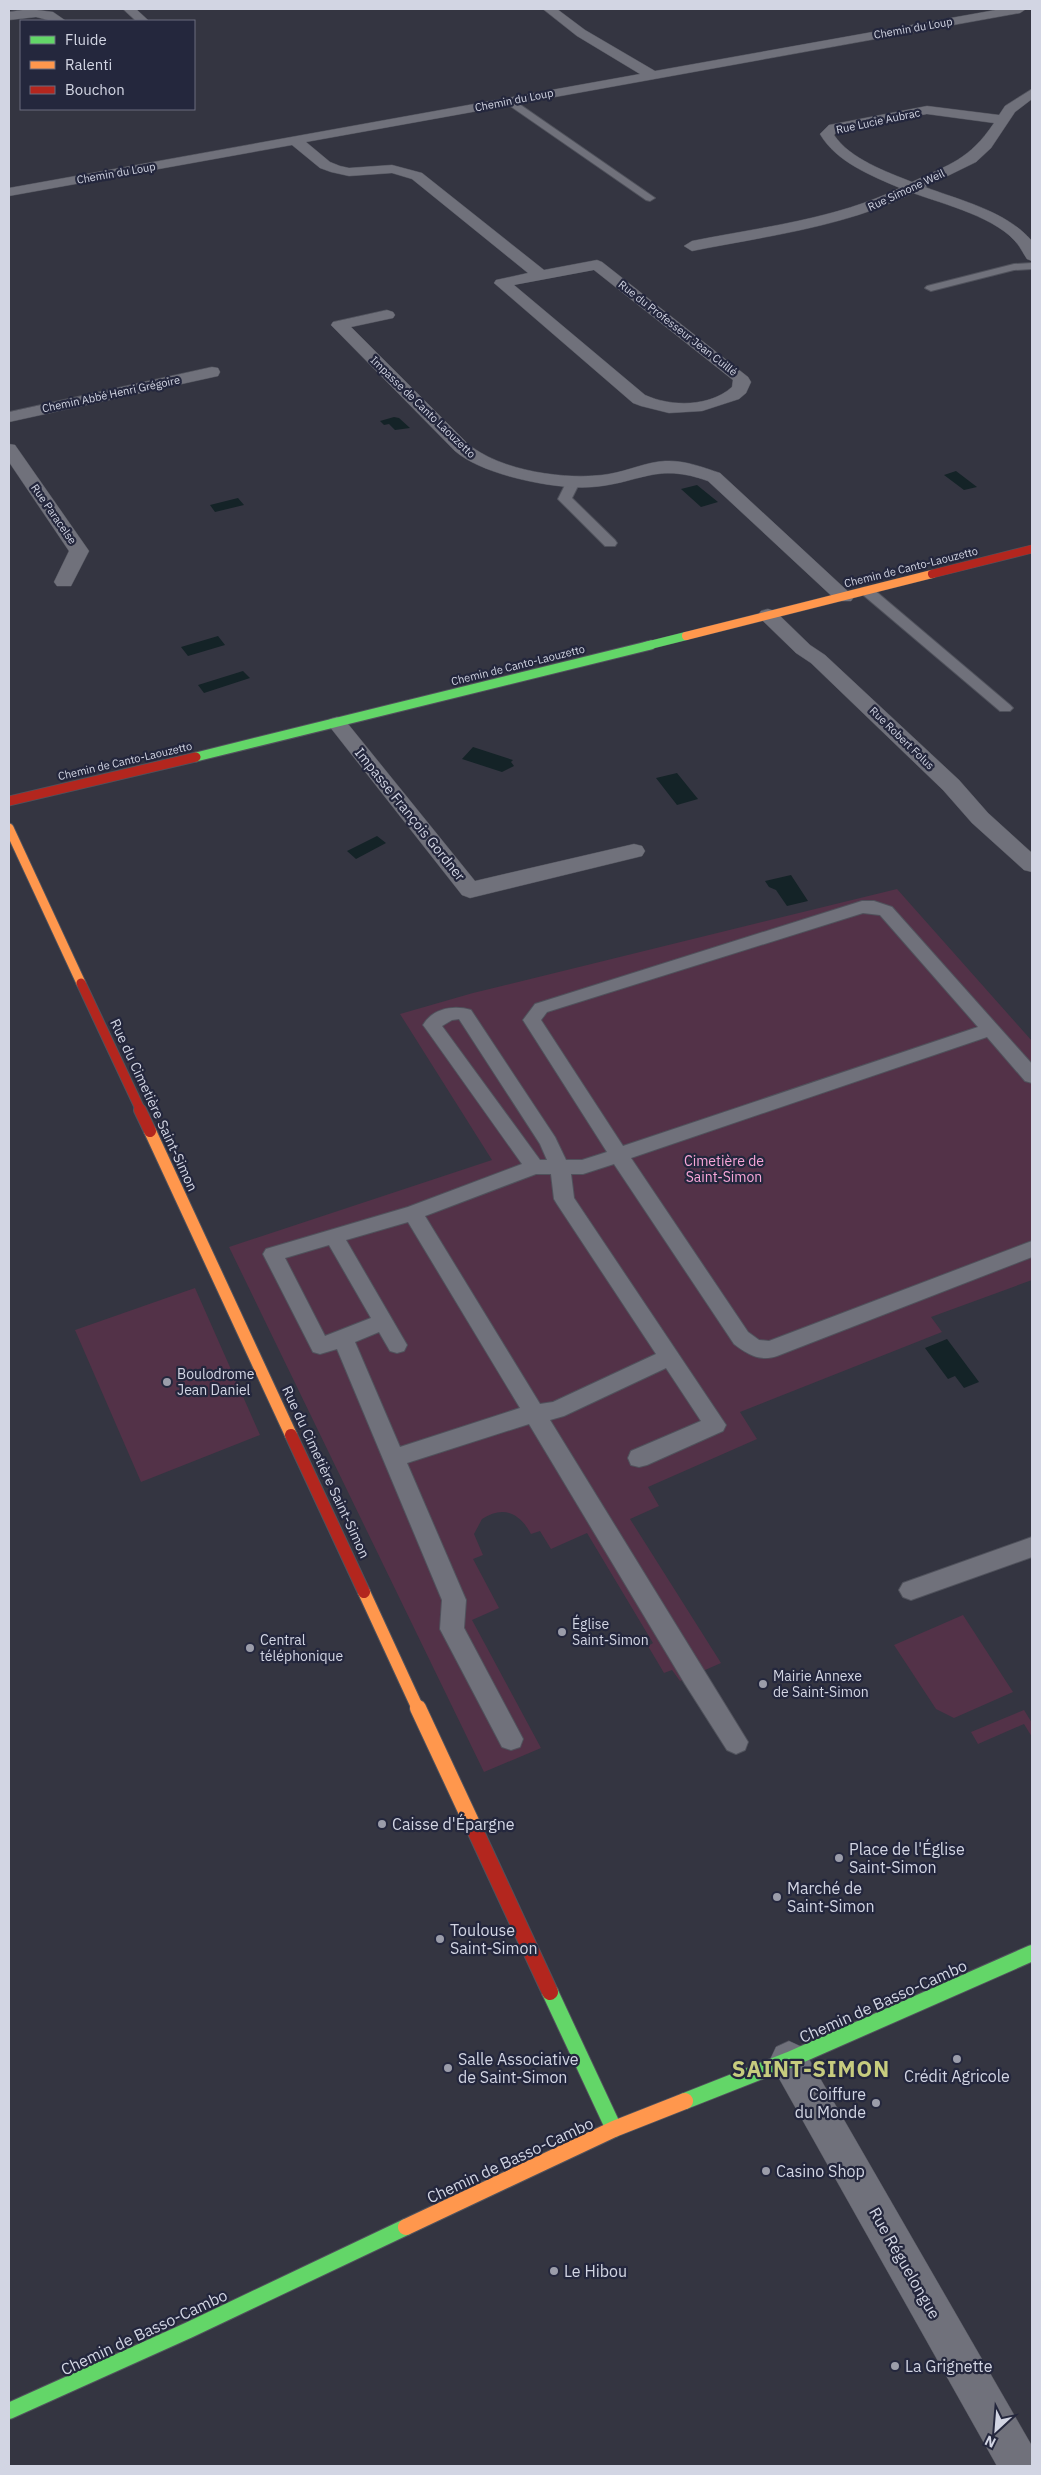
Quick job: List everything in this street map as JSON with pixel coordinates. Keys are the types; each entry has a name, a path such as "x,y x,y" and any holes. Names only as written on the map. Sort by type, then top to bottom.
{"street":[{"path":"129,9 142,20"},
{"path":"549,9 581,33 652,75"},
{"name":"Chemin du Loup","path":"9,192 1020,9"},
{"path":"9,16 35,13 50,15 58,20"},
{"name":"Rue Simone Weil","path":"692,246 836,217 877,205 971,159 986,145 1010,109 1032,92"},
{"name":"Rue Lucie Aubrac","path":"913,188 855,160 832,144 827,134 834,128 927,110 1003,120"},
{"path":"296,140 325,165 336,169 349,172 392,169 417,176 542,276"},
{"path":"913,188 976,210 1016,234 1031,249 1032,256"},
{"name":"Rue du Professeur Jean Cuillé","path":"597,265 740,377 743,382 742,388 736,394 724,400 691,408 653,405 639,399 502,283 542,276 597,265"},
{"name":"Impasse de Canto Laouzetto","path":"387,315 339,325 478,460 573,482 595,482 657,466 676,465 705,473 714,477 844,597"},
{"name":"Chemin Abbé Henri Grégoire","path":"9,417 212,372"},
{"name":"Rue Paracelse","path":"9,449 79,551 64,582"},
{"name":"Chemin de Canto-Laouzetto","path":"9,802 337,723 1032,549"},
{"name":"Rue Robert Folus","path":"768,614 804,649 826,666 950,785 980,818 1032,865"},
{"name":"Impasse François Gordner","path":"337,723 470,890 634,851"},
{"name":"Rue du Cimetière Saint-Simon","path":"9,828 614,2129"},
{"name":"Chemin de Basso-Cambo","path":"9,2412 190,2330 614,2129 789,2060 1032,1953"},
{"name":"Rue Réguelongue","path":"789,2060 1020,2466"}],"lane":[{"path":"509,101 650,198"},
{"path":"930,288 1014,267 1032,266"},
{"path":"573,482 565,499 610,543"},
{"path":"867,591 1005,708"},
{"path":"1032,1076 886,911 874,907 853,910 541,1008 535,1013 532,1020 618,1154 741,1338 754,1348 770,1350 1032,1250"},
{"path":"536,1167 432,1025 437,1018 457,1012 465,1014 548,1142 560,1167 564,1199 715,1425 639,1458"},
{"path":"384,1322 320,1346 273,1254 413,1213 536,1167 583,1166 991,1029"},
{"path":"413,1213 693,1676 736,1742"},
{"path":"333,1235 397,1345"},
{"path":"343,1338 454,1600 452,1629 511,1739"},
{"path":"394,1458 515,1418 556,1410 668,1357"},
{"path":"911,1590 1032,1547"}],"green space":[{"name":"Cimetière de Saint-Simon","path":"897,889 1032,1041 1032,1280 931,1317 942,1332 740,1412 757,1439 648,1487 659,1506 630,1519 721,1663 680,1681 672,1670 664,1673 648,1646 653,1643 587,1533 551,1549 540,1531 531,1534 522,1521 510,1513 497,1512 482,1519 474,1534 483,1555 473,1559 499,1608 472,1620 541,1748 484,1772 229,1247 492,1160 400,1014 473,993"},
{"name":"Boulodrome Jean Daniel","path":"195,1288 260,1435 141,1482 75,1330"},
{"path":"963,1615 1013,1692 954,1718 936,1709 894,1645"},
{"path":"1024,1710 1032,1723 1032,1737 1024,1724 978,1744 971,1732"}],"shaded area":[{"path":"394,417 399,418 410,428 395,430 389,424 384,425 380,421"},
{"path":"956,471 977,487 964,490 944,475"},
{"path":"697,485 718,502 701,507 681,489"},
{"path":"238,498 244,505 215,512 210,505"},
{"path":"218,636 225,645 188,656 181,647"},
{"path":"243,671 250,678 204,693 198,685"},
{"path":"473,747 513,760 511,762 514,766 502,772 462,759"},
{"path":"677,773 698,799 677,805 656,778"},
{"path":"377,836 386,843 356,859 347,851"},
{"path":"791,875 808,901 787,906 776,890 769,887 765,881"},
{"path":"947,1339 979,1382 964,1388 955,1376 948,1379 925,1348"}],"traffic: fast":[{"path":"196,757 686,636"},
{"path":"685,2101 789,2060 1032,1953"},
{"path":"550,1992 614,2129"},
{"path":"9,2411 189,2330 406,2227"}],"traffic: slow":[{"path":"686,636 932,574"},
{"path":"9,828 81,983"},
{"path":"150,1131 291,1435"},
{"path":"364,1592 474,1828"},
{"path":"406,2227 614,2129 685,2101"}],"traffic: jam":[{"path":"932,574 1032,549"},
{"path":"9,801 196,757"},
{"path":"81,983 150,1131"},
{"path":"291,1435 364,1592"},
{"path":"474,1828 550,1992"}],"place":[{"name":"Boulodrome Jean Daniel","path":"167,1382"},
{"name":"Église Saint-Simon","path":"562,1632"},
{"name":"Central téléphonique","path":"250,1648"},
{"name":"Mairie Annexe de Saint-Simon","path":"763,1684"},
{"name":"Caisse d'Épargne","path":"382,1824"},
{"name":"Place de l'Église Saint-Simon","path":"839,1858"},
{"name":"Marché de Saint-Simon","path":"777,1897"},
{"name":"Toulouse Saint-Simon","path":"440,1939"},
{"name":"Crédit Agricole","path":"957,2059"},
{"name":"Salle Associative de Saint-Simon","path":"448,2068"},
{"name":"Coiffure du Monde","path":"876,2103"},
{"name":"Casino Shop","path":"766,2171"},
{"name":"Le Hibou","path":"554,2271"},
{"name":"La Grignette","path":"895,2366"}],"district":[{"name":"SAINT-SIMON","path":"811,2069"}]}
